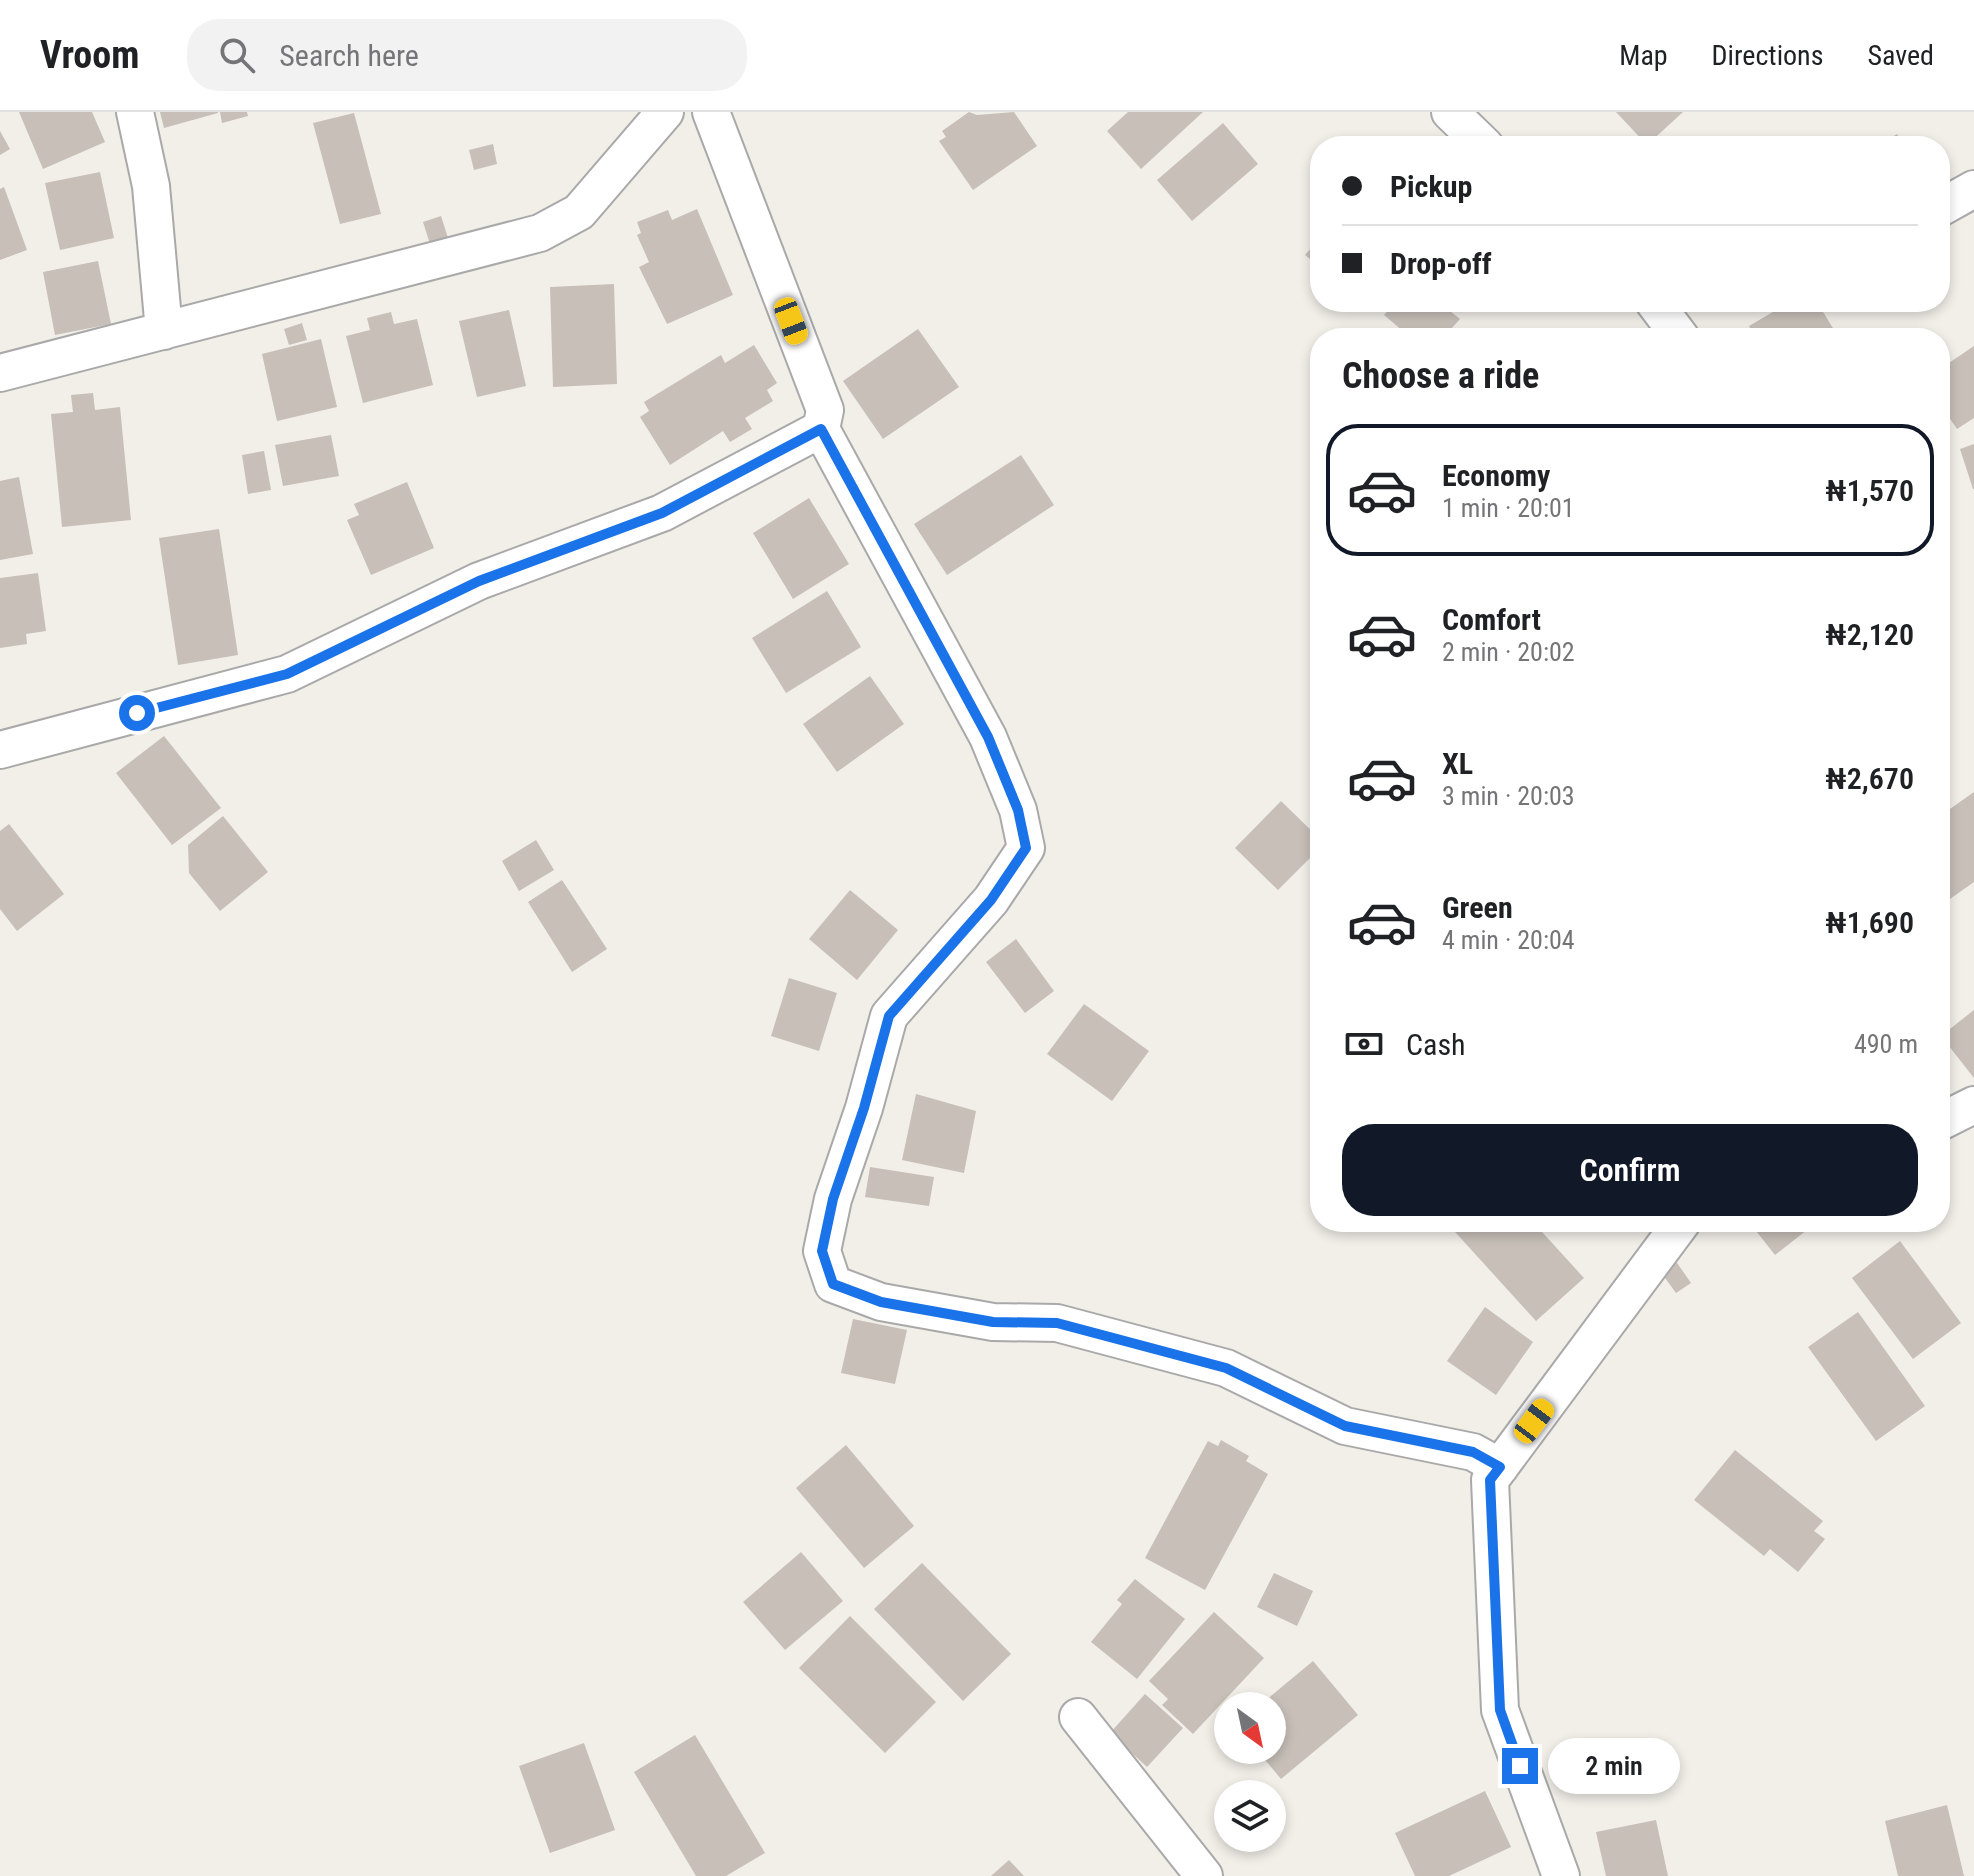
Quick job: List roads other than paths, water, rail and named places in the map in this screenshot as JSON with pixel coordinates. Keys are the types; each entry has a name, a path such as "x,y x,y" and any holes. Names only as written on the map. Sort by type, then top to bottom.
{"street":[{"path":"135,112 151,186 164,331"},
{"path":"0,373 561,225 614,175 665,112"},
{"path":"711,112 825,410 821,429 988,737 1018,810 1026,848 991,900 889,1016 864,1108 833,1199 822,1251 833,1284 881,1302 993,1322 1057,1323 1226,1368 1345,1426 1473,1452 1500,1467"},
{"path":"1450,112 1475,136"},
{"path":"1950,202 1974,189"},
{"path":"0,750 287,674 479,581 662,513 821,429"},
{"path":"1950,1117 1974,1105"},
{"path":"1561,1876 1500,1710 1490,1480 1675,1232"},
{"path":"1078,1717 1204,1876"}]}
